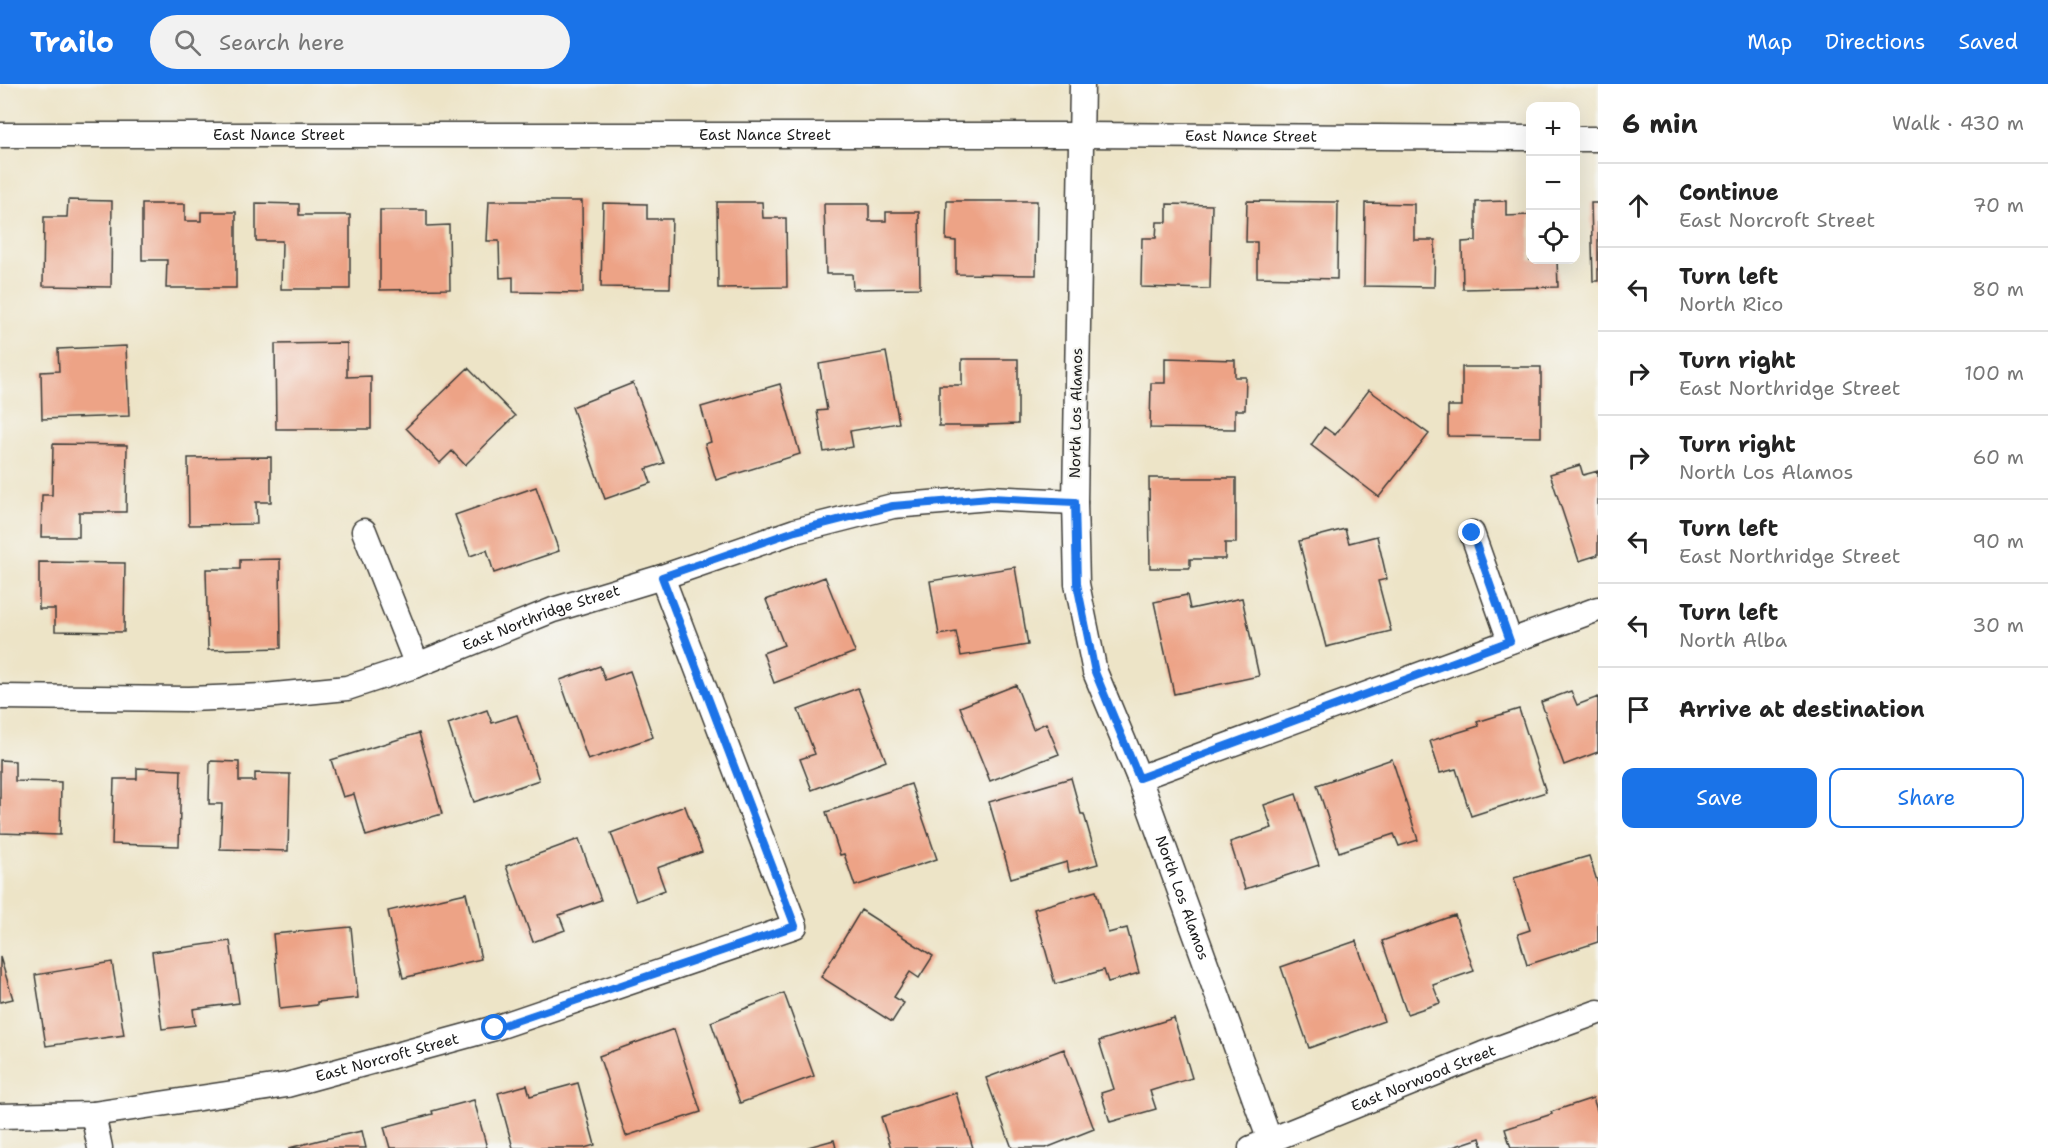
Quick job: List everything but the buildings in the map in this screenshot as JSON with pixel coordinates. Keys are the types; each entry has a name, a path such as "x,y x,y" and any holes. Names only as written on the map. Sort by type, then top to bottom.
{"street":[{"name":"North Los Alamos","path":"1082,84 1075,502 1077,584 1095,672 1139,778 1261,1144"},
{"name":"East Nance Street","path":"0,135 1082,135 1526,138"},
{"path":"1580,139 1598,139"},
{"name":"East Northridge Street","path":"0,696 189,699 264,696 347,688 417,665 553,610 662,577 795,531 893,506 990,498 1075,502"},
{"path":"364,531 417,665"},
{"path":"1472,533 1510,641"},
{"name":"East Norcroft Street","path":"0,1116 93,1114 287,1085 495,1028 795,926 662,577"},
{"path":"1139,778 1598,609"},
{"name":"East Norwood Street","path":"1261,1144 1483,1054 1598,1012"},
{"path":"93,1114 100,1148"}],"route":[{"path":"495,1028 795,926 662,577 795,531 893,506 990,498 1075,502 1077,584 1095,672 1139,778 1510,641 1472,533"}]}
